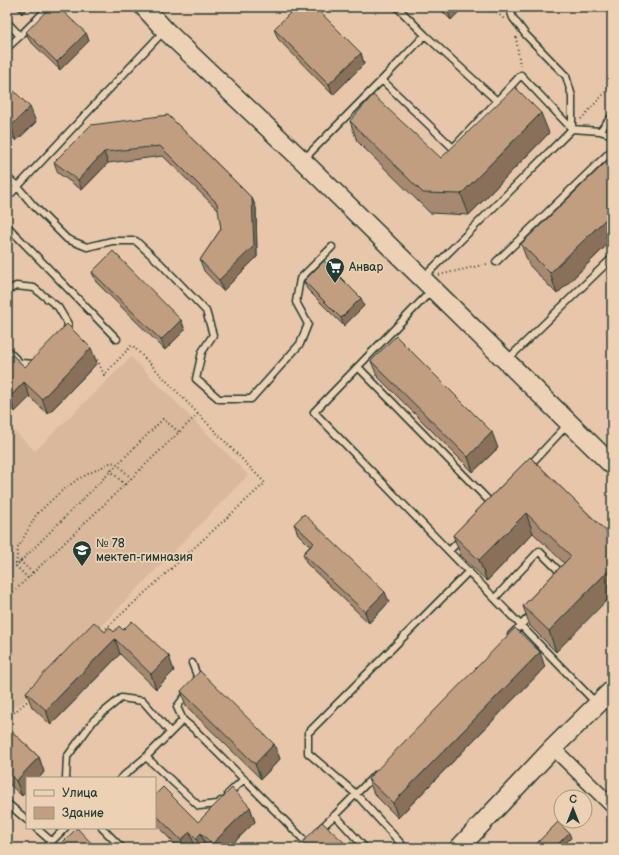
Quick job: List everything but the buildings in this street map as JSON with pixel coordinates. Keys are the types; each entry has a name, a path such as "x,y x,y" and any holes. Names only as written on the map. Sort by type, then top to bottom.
{"street":[{"path":"144,7 165,30 303,161 612,465"},
{"path":"460,848 553,748 612,690"},
{"path":"553,748 612,806"}],"lane":[{"path":"7,48 49,7"},
{"path":"397,7 425,35 497,101"},
{"path":"509,7 513,18 526,35 566,76 572,96 572,129 428,283 358,367 314,412 598,704"},
{"path":"7,22 20,36"},
{"path":"7,198 165,30"},
{"path":"303,161 425,35"},
{"path":"382,80 453,148 521,75 572,129 600,131 612,135"},
{"path":"600,131 612,116"},
{"path":"496,262 612,150"},
{"path":"7,177 67,239 87,247 112,241 136,241 161,264 206,311 213,335 202,352 196,379 219,399 251,399 300,344 308,324 296,302 300,279 332,247"},
{"path":"7,226 118,339"},
{"path":"506,361 612,258"},
{"path":"7,291 16,286 34,288 58,307 68,324 65,336"},
{"path":"7,350 20,362 39,364 44,359"},
{"path":"358,367 492,505"},
{"path":"523,472 569,423"},
{"path":"487,511 498,500"},
{"path":"450,551 466,534"},
{"path":"495,598 539,551 566,579 562,584"},
{"path":"405,848 356,794 308,753 308,733 469,571"},
{"path":"505,642 536,610"},
{"path":"192,663 198,678 177,707 183,720 196,730 306,842"},
{"path":"66,777 67,757 94,720 121,698 143,701 170,732"},
{"path":"122,777 146,757 183,720"},
{"path":"146,757 199,806 218,804 244,779"},
{"path":"318,831 378,772"},
{"path":"7,803 26,819"},
{"path":"335,815 365,848"},
{"path":"37,829 51,841"},
{"path":"45,848 64,829"},
{"path":"103,829 122,848"},
{"path":"300,848 312,836"}],"path":[{"path":"491,7 505,21"},
{"path":"515,30 521,75"},
{"path":"572,129 612,85"},
{"path":"428,283 496,262"},
{"path":"93,356 98,361 104,375 132,345 265,482 97,637"},
{"path":"7,598 198,414"},
{"path":"16,566 110,470 163,419 179,432"},
{"path":"16,566 18,548 36,515 59,493 78,479 112,462 117,464 131,478"},
{"path":"110,470 125,485"},
{"path":"20,561 33,573"},
{"path":"16,566 28,578"},
{"path":"7,716 11,715 35,695"}],"shaded area":[{"name":"№ 78 мектеп-гимназия","path":"131,357 248,475 68,660 18,706 7,709 7,424 35,451"}],"place":[{"name":"Анвар","path":"335,284"},
{"name":"№ 78 мектеп-гимназия","path":"82,567"}]}
